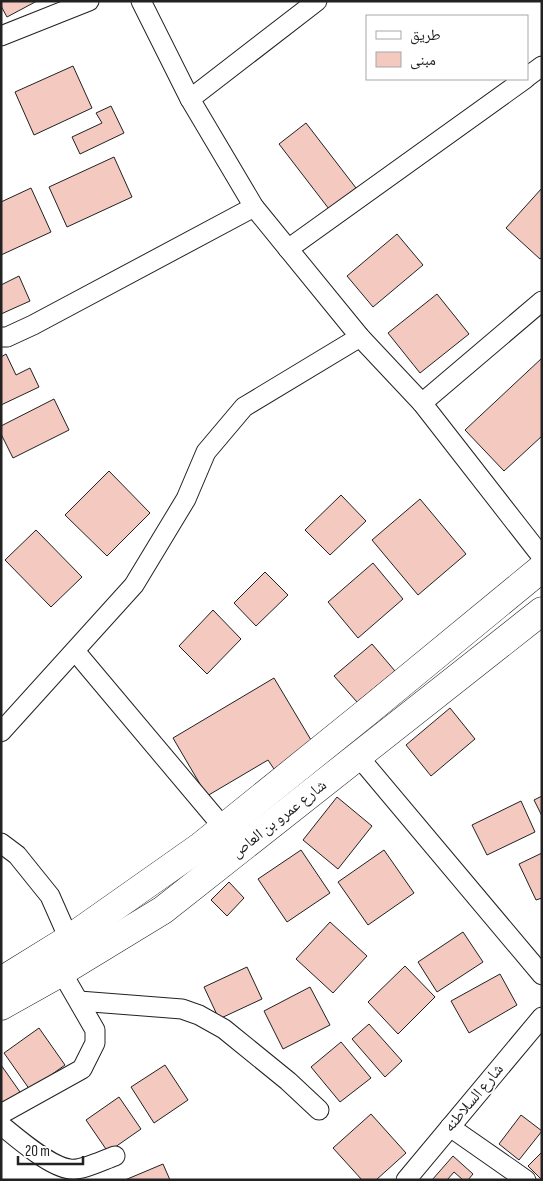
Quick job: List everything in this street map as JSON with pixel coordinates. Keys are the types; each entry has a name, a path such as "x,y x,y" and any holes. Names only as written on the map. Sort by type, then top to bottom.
{"street":[{"path":"1,36 88,1"},
{"path":"140,1 190,99 254,207 360,337 422,403 542,557"},
{"path":"190,99 316,1"},
{"path":"528,76 542,66"},
{"path":"288,249 523,80"},
{"path":"1,337 7,337 33,325 254,207"},
{"path":"422,403 542,301"},
{"path":"1,732 134,585 186,499 206,452 244,407 360,337"},
{"path":"1,981 69,939 201,846 542,568"},
{"name":"شارع عمرو بن العاص","path":"1,1006 163,910 542,610"},
{"path":"76,651 223,827"},
{"path":"358,756 542,975"},
{"path":"1,843 17,855 50,896 69,939"},
{"path":"1,1114 82,1069 95,1043 95,1030 61,971"},
{"path":"79,1001 182,1009 199,1015 224,1029 288,1081 319,1110"},
{"name":"شارع السلاطنه","path":"406,1180 542,1017"},
{"path":"1,1125 46,1159 70,1169 80,1168 115,1156"},
{"path":"450,1128 526,1180"}],"building":[{"path":"1,1 37,1 7,17 1,6"},
{"path":"73,66 92,108 34,135 15,92"},
{"path":"111,106 124,133 80,154 72,137 102,123 96,113"},
{"path":"306,123 356,188 329,209 279,144"},
{"path":"114,157 132,197 67,227 49,187"},
{"path":"31,188 51,232 1,255 1,202"},
{"path":"542,188 542,257 540,259 506,228"},
{"path":"397,234 423,265 373,307 347,276"},
{"path":"19,276 30,301 1,314 1,285"},
{"path":"437,294 469,334 420,373 388,333"},
{"path":"6,354 16,375 30,368 39,387 1,405 1,357"},
{"path":"542,358 542,436 504,471 465,430"},
{"path":"54,399 69,430 13,458 1,434 1,426"},
{"path":"109,471 150,513 107,556 65,515"},
{"path":"341,495 366,521 330,555 305,530"},
{"path":"420,499 466,554 418,595 372,540"},
{"path":"36,530 82,577 51,607 5,560"},
{"path":"373,563 403,599 358,638 328,602"},
{"path":"265,572 288,595 256,626 234,603"},
{"path":"213,610 241,639 207,674 179,646"},
{"path":"372,644 395,671 357,702 334,676"},
{"path":"274,678 314,745 274,769 268,760 207,796 173,738"},
{"path":"450,708 475,739 431,776 406,745"},
{"path":"542,796 542,816 534,800"},
{"path":"337,797 372,826 338,869 303,840"},
{"path":"521,801 535,832 487,855 472,825"},
{"path":"301,850 330,893 287,922 258,879"},
{"path":"384,850 414,893 368,925 338,882"},
{"path":"542,853 542,898 536,900 519,864"},
{"path":"229,882 244,898 227,916 211,900"},
{"path":"330,922 367,956 333,993 296,959"},
{"path":"463,932 483,962 437,992 418,962"},
{"path":"405,966 435,997 398,1034 368,1002"},
{"path":"247,967 262,999 219,1019 204,987"},
{"path":"500,974 517,1005 469,1033 451,1001"},
{"path":"310,987 330,1025 283,1049 264,1011"},
{"path":"369,1024 402,1061 385,1077 352,1039"},
{"path":"39,1028 65,1065 30,1090 4,1053"},
{"path":"341,1042 371,1078 340,1102 311,1067"},
{"path":"1,1065 20,1092 1,1105"},
{"path":"165,1065 188,1100 154,1123 131,1087"},
{"path":"119,1097 141,1129 108,1152 86,1120"},
{"path":"371,1114 406,1153 376,1180 362,1180 333,1148"},
{"path":"521,1115 542,1131 519,1160 499,1144"},
{"path":"542,1152 542,1180 528,1166"},
{"path":"453,1156 473,1174 468,1180 463,1180 454,1172 447,1180 432,1180"},
{"path":"163,1164 170,1180 125,1180"}]}
